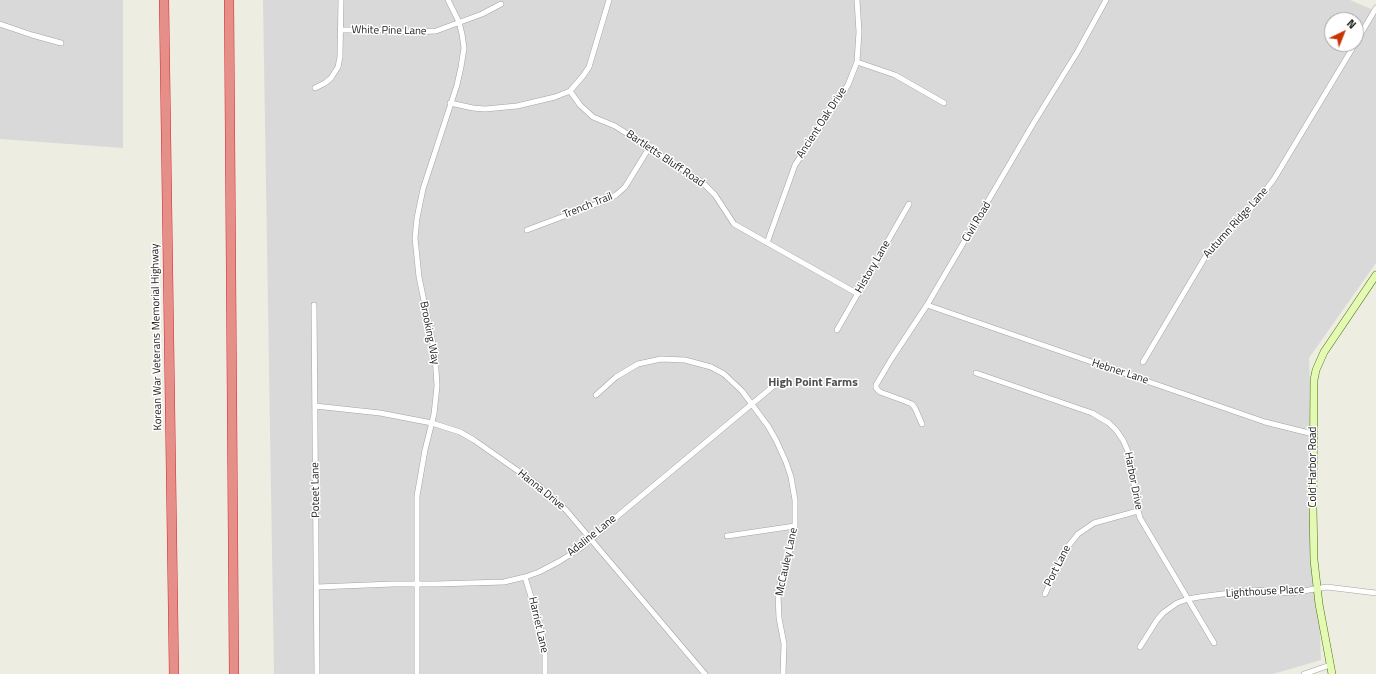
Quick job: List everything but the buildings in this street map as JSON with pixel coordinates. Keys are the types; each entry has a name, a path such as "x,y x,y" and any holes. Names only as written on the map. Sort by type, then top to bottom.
{"highway":[{"name":"Korean War Veterans Memorial Highway","path":"164,0 174,674"},
{"path":"229,0 234,674"}],"main road":[{"name":"Cold Harbor Road","path":"1332,674 1316,588 1313,538 1314,380 1320,360 1327,347 1376,276"}],"street":[{"path":"315,88 331,78 338,67 340,57 341,0"},
{"name":"Brooking Way","path":"417,674 417,496 436,398 437,370 419,277 415,238 422,188 457,85 464,48 459,22 448,0"},
{"path":"450,103 485,109 517,106 555,96 570,90 589,67 609,0"},
{"name":"Ancient Oak Drive","path":"767,243 795,165 848,85 857,62 859,32 857,0"},
{"name":"Civil Road","path":"922,424 912,404 880,392 876,388 876,385 892,358 927,306 1033,124 1078,51 1106,0"},
{"name":"White Pine Lane","path":"341,30 424,32 445,28 482,14 501,4"},
{"name":"Autumn Ridge Lane","path":"1364,29 1376,8"},
{"path":"0,24 61,43"},
{"name":"Autumn Ridge Lane","path":"1143,362 1207,254 1256,203 1274,179 1351,52"},
{"path":"857,62 895,75 944,103"},
{"name":"Bartletts Bluff Road","path":"570,90 580,105 593,117 615,126 702,182 715,195 734,224 858,294"},
{"name":"Trench Trail","path":"527,230 607,200 616,195 625,187 649,148"},
{"name":"History Lane","path":"837,330 909,204"},
{"name":"Poteet Lane","path":"314,305 317,674"},
{"name":"Hebner Lane","path":"927,306 1265,422 1313,434"},
{"name":"McCauley Lane","path":"596,395 616,377 628,369 649,361 673,359 697,362 724,374 752,403 776,440 786,462 794,489 795,526 790,554 780,583 778,594 784,644 782,674"},
{"name":"Harbor Drive","path":"976,373 1092,413 1109,424 1123,440 1130,456 1138,511 1144,526 1214,643"},
{"name":"Adaline Lane","path":"316,586 504,582 525,577 560,561 582,547 777,383"},
{"name":"Hanna Drive","path":"315,406 374,412 432,422 460,432 474,440 538,485 566,510 705,674"},
{"name":"Port Lane","path":"1044,594 1066,549 1078,534 1094,523 1138,511"},
{"path":"727,536 795,526"},
{"name":"Harriet Lane","path":"525,577 542,633 545,655 545,674"},
{"name":"Lighthouse Place","path":"1140,647 1163,613 1176,603 1188,599 1254,590 1291,593 1316,588 1337,587 1376,593"},
{"path":"1304,674 1330,665"}],"shaded area":[{"path":"0,0 123,0 123,148 0,139"},
{"path":"263,0 1350,0 1376,11 1376,263 1309,358 1321,660 1273,674 274,674"}],"district":[{"name":"High Point Farms","path":"813,383"}]}
